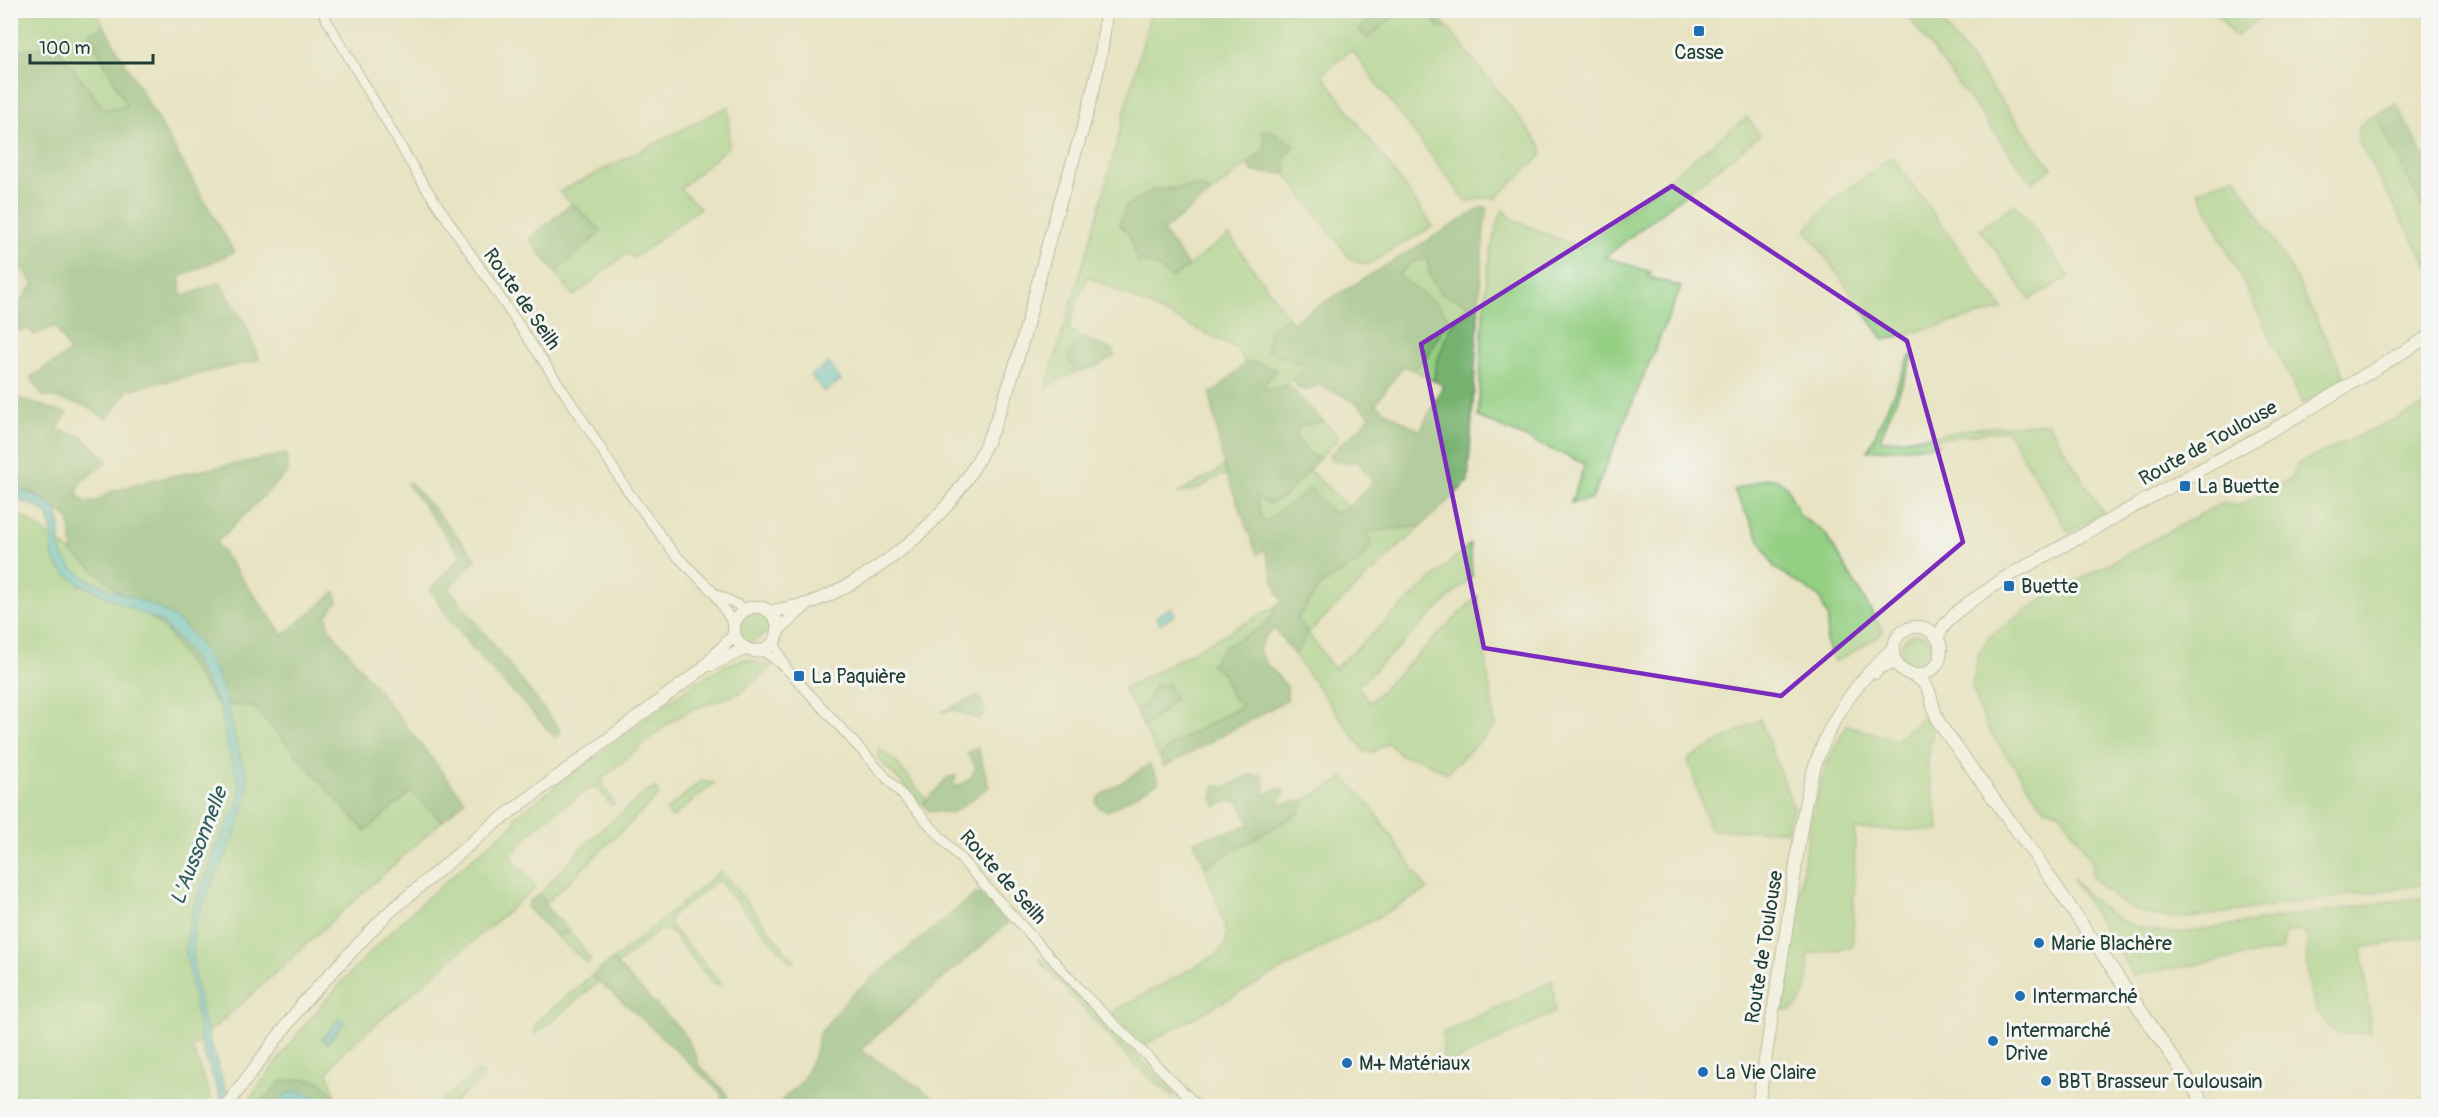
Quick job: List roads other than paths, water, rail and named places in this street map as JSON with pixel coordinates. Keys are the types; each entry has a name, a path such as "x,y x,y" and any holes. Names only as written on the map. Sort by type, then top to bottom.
{"main road":[{"path":"226,1107 304,1002 386,915 490,827 701,670 746,649 763,651 774,643 779,629 807,604 882,563 914,539 952,498 978,459 1000,409 1099,63 1106,10"},
{"name":"Route de Toulouse","path":"1937,638 1944,624 1957,609 2003,579 2301,414 2428,337"},
{"name":"Route de Toulouse","path":"1922,627 1936,623 1965,595 1984,585 2003,579"},
{"path":"701,670 734,630 738,616 746,609 759,607 771,612 807,604"},
{"path":"771,612 779,629"},
{"path":"1957,745 1940,712 1934,681 1936,665 1941,652 1937,638 1922,627 1907,629 1896,639 1893,648 1896,663 1910,674 1920,678 1929,688 1937,720 1957,745 2206,1107"},
{"path":"734,630 746,649"},
{"name":"Route de Toulouse","path":"1758,1107 1816,761 1837,715 1874,664 1893,648"},
{"name":"Route de Toulouse","path":"1809,795 1832,739 1853,703 1880,667 1896,663"},
{"path":"1910,674 1924,673 1936,665"}],"street":[{"name":"Route de Seilh","path":"321,10 420,179 581,417 627,490 673,552 714,593 734,630"},
{"name":"Route de Seilh","path":"714,593 746,609"},
{"name":"Route de Seilh","path":"774,643 786,668"},
{"name":"Route de Seilh","path":"763,651 786,668 1088,998 1198,1107"}],"water":[{"path":"829,363 841,380 824,392 811,376"},
{"path":"10,487 36,496 51,505 58,515 61,548 65,560 77,572 104,587 162,610 186,628 215,670 223,689 248,781 247,798 234,837 202,904 195,925 193,946 194,968 203,1017 232,1106 224,1106 203,1052 186,951 190,920 210,869 211,855 239,803 240,787 227,745 221,709 188,651 161,622 79,584 58,567 53,558 51,527 47,514 35,506 11,497"},
{"path":"1171,608 1175,615 1160,624 1156,616"},
{"path":"340,1018 345,1023 327,1043 322,1039"},
{"path":"297,1091 312,1094 322,1106 308,1106 295,1102 287,1106 276,1106 286,1094"}],"place":[{"name":"Casse","path":"1699,31"},
{"name":"La Buette","path":"2185,486"},
{"name":"Buette","path":"2009,586"},
{"name":"La Paquière","path":"799,676"},
{"name":"Marie Blachère","path":"2039,943"},
{"name":"Intermarché","path":"2020,996"},
{"name":"Intermarché Drive","path":"1993,1041"},
{"name":"M+ Matériaux","path":"1347,1063"},
{"name":"La Vie Claire","path":"1703,1072"},
{"name":"BBT Brasseur Toulousain","path":"2046,1081"}],"water label":[{"name":"L'Aussonnelle","path":"199,846"}]}
